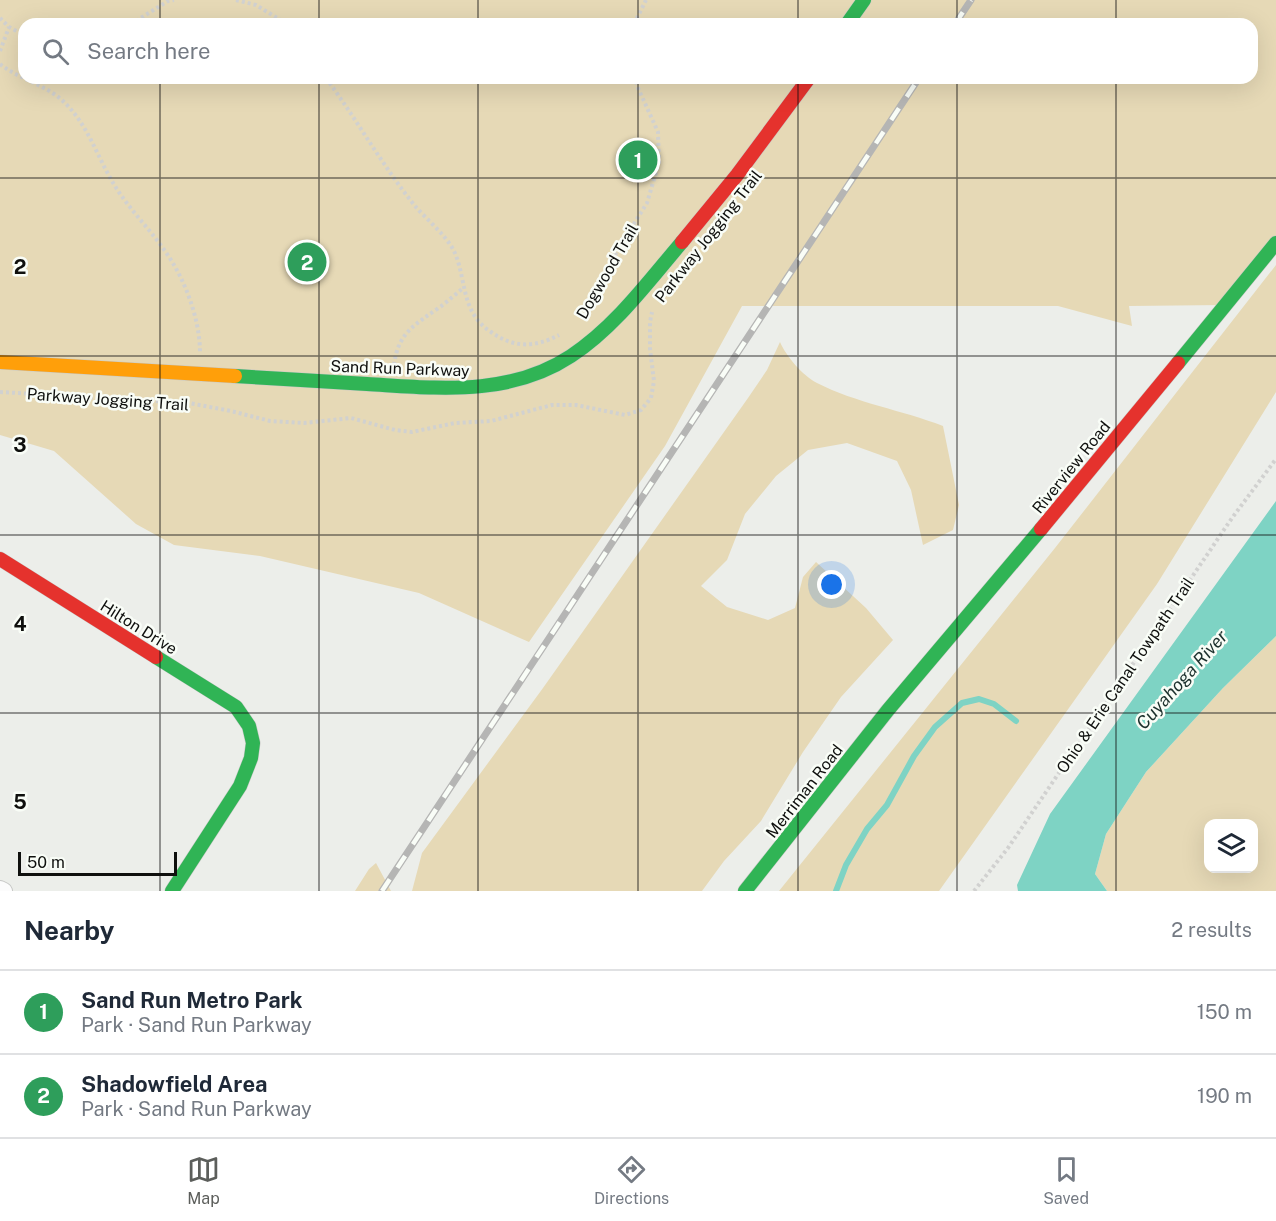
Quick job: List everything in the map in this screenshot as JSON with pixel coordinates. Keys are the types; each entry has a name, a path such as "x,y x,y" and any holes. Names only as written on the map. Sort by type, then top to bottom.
{"street":[{"path":"851,18 864,0"},
{"name":"Sand Run Parkway","path":"0,362 453,389 499,384 544,371 569,358 625,310 728,187 804,84"},
{"name":"Riverview Road","path":"888,710 1000,580 1276,243"},
{"name":"Hilton Drive","path":"0,559 236,707 248,719 252,730 253,747 250,763 236,790 172,891"},
{"name":"Merriman Road","path":"745,891 888,710"}],"path":[{"path":"141,18 168,1 174,0"},
{"path":"236,0 256,5 277,18"},
{"path":"637,18 646,0"},
{"path":"0,18 18,32"},
{"path":"0,51 9,27"},
{"path":"0,64 18,76"},
{"path":"34,84 48,90 66,103 81,122 116,188 166,252 180,277 197,325 201,374"},
{"name":"Dogwood Trail","path":"330,84 377,154 415,205 453,249 463,288 479,322 490,332 517,345 538,344 564,332"},
{"name":"Dogwood Trail","path":"580,319 588,311 618,249 647,203 659,162 658,132 637,84"},
{"path":"391,385 395,357 401,340 411,327 463,288"},
{"name":"Parkway Jogging Trail","path":"0,392 189,403 270,421 304,423 351,418 395,430 412,432 455,423 491,421 552,405 576,405 625,415 641,410 651,398 654,381 650,349 650,322 654,303"},
{"name":"Ohio & Erie Canal Towpath Trail","path":"974,891 1008,848 1232,518 1276,459"}],"shaded area":[{"path":"0,0 1276,0 1276,243 1224,305 1129,306 1132,326 1058,306 742,306 665,446 529,642 419,593 260,556 174,545 136,524 54,451 0,435"},
{"path":"1276,265 1276,392 1157,584 939,891 779,891 1055,548"},
{"path":"780,342 796,365 806,376 817,383 847,396 943,426 959,505 953,530 923,545 911,490 897,461 847,443 808,450 776,476 745,514 727,560 701,586 727,607 768,620 795,608 803,577 816,562 866,608 893,640 841,697 803,752 761,821 724,861 702,891 412,891 422,853 543,688 748,398 767,370"},
{"path":"1276,636 1276,891 1107,891 1095,874 1106,834 1146,772 1223,688"},
{"path":"376,863 391,891 355,891 369,869"}],"water":[{"name":"Cuyahoga River","path":"1276,501 1276,636 1223,688 1146,772 1106,834 1095,874 1107,891 1018,891 1017,885 1050,814"}],"waterway":[{"path":"836,891 846,865 867,829 887,805 914,756 935,727 962,703 979,699 994,704 1016,721"}],"railway":[{"path":"959,18 971,0"},
{"path":"382,891 915,84"}],"traffic: fast":[{"path":"851,18 864,0"},
{"path":"235,376 446,388 498,384 523,378 547,369 571,356 602,332 682,242"},
{"path":"1178,363 1276,243"},
{"path":"745,891 888,710 1041,529"},
{"path":"156,657 236,707 249,726 253,743 251,758 240,786 172,891"}],"traffic: slow":[{"path":"0,362 235,376"}],"traffic: jam":[{"path":"682,242 737,175 805,84"},
{"path":"1041,529 1178,363"},
{"path":"0,559 156,657"}],"place":[{"name":"Sand Run Metro Park","path":"638,160"},
{"name":"Shadowfield Area","path":"307,262"}]}
